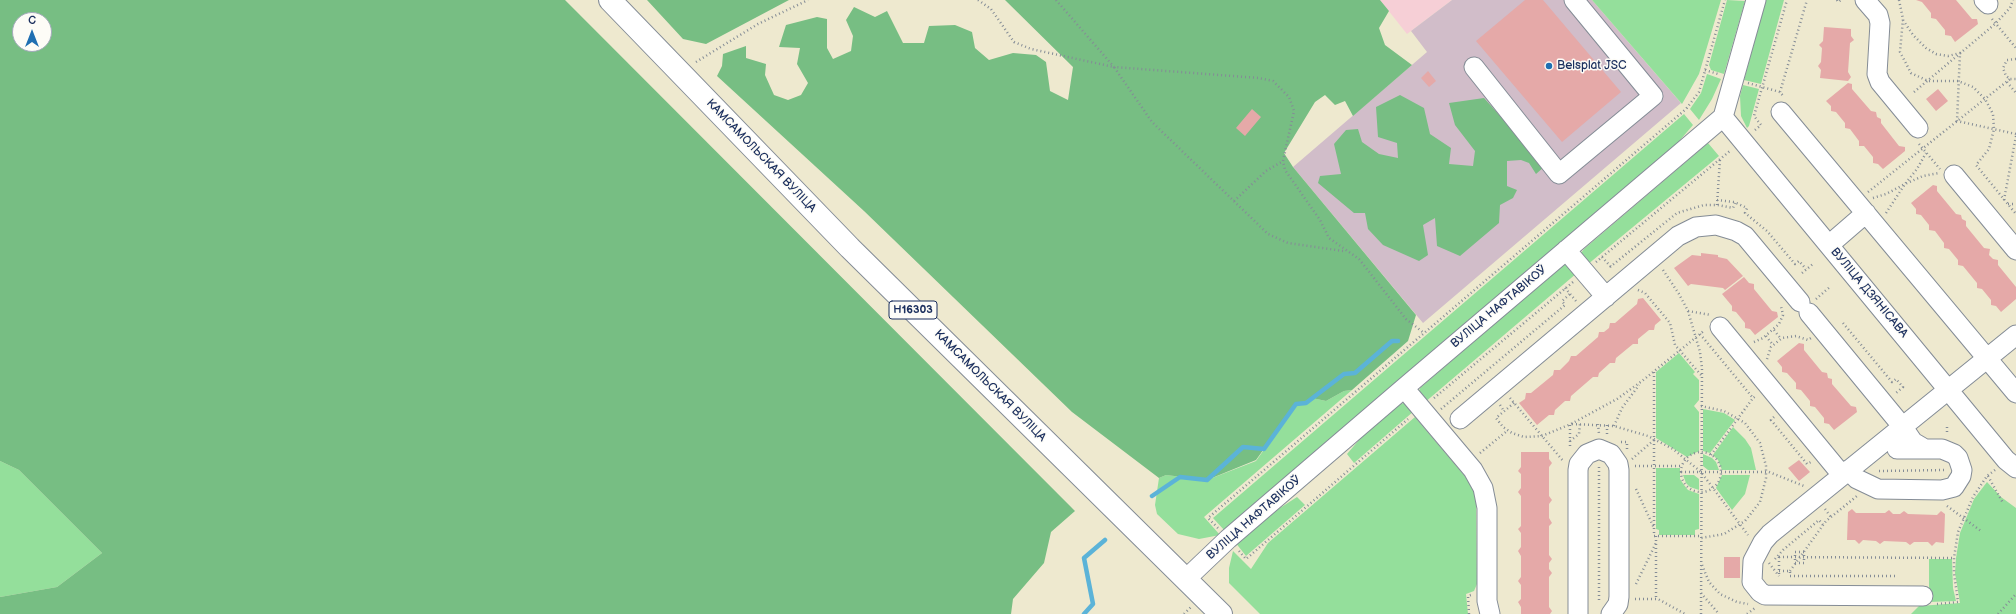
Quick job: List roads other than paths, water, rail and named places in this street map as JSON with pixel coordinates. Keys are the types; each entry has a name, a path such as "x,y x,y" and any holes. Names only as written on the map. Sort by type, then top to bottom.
{"main road":[{"name":"КАМСАМОЛЬСКАЯ ВУЛІЦА","path":"610,0 850,248 1221,614"}],"street":[{"path":"1474,67 1559,174 1653,96 1574,0"},
{"path":"1723,117 1756,0"},
{"path":"1865,0 1878,15 1880,23 1877,74 1880,82 1918,128"},
{"path":"1781,112 1868,208 1987,359 2016,393"},
{"name":"ВУЛІЦА ДЗЯНІСАВА","path":"1723,117 2006,460 2016,468"},
{"name":"ВУЛІЦА НАФТАВІКОЎ","path":"1186,579 1228,540 1404,388 1723,117"},
{"path":"1948,173 2016,250"},
{"path":"1829,245 1868,208"},
{"path":"1460,419 1686,231 1701,226 1716,225 1736,231 1745,236 1798,306 1902,426 1913,442 1918,447 1927,450"},
{"path":"1566,250 1606,297"},
{"path":"1715,326 1845,473 1878,489 1942,490 1954,487 1961,476 1962,470 1958,458 1947,450 1897,450"},
{"path":"1923,596 1765,595 1755,588 1752,576 1753,561 1759,549 1770,534 2016,335"},
{"path":"1404,388 1473,470 1485,495 1487,600 1490,614"},
{"path":"1578,614 1578,470 1579,464 1587,454 1599,450 1611,454 1618,464 1619,470 1619,597 1618,604 1605,610"}],"waterway":[{"path":"1152,496 1180,477 1207,480 1243,447 1264,449 1296,404 1306,403 1344,374 1355,373 1392,341 1398,341"},
{"path":"1084,614 1093,604 1084,558 1105,540"}],"place":[{"name":"Belsplat JSC","path":"1549,66"}]}
